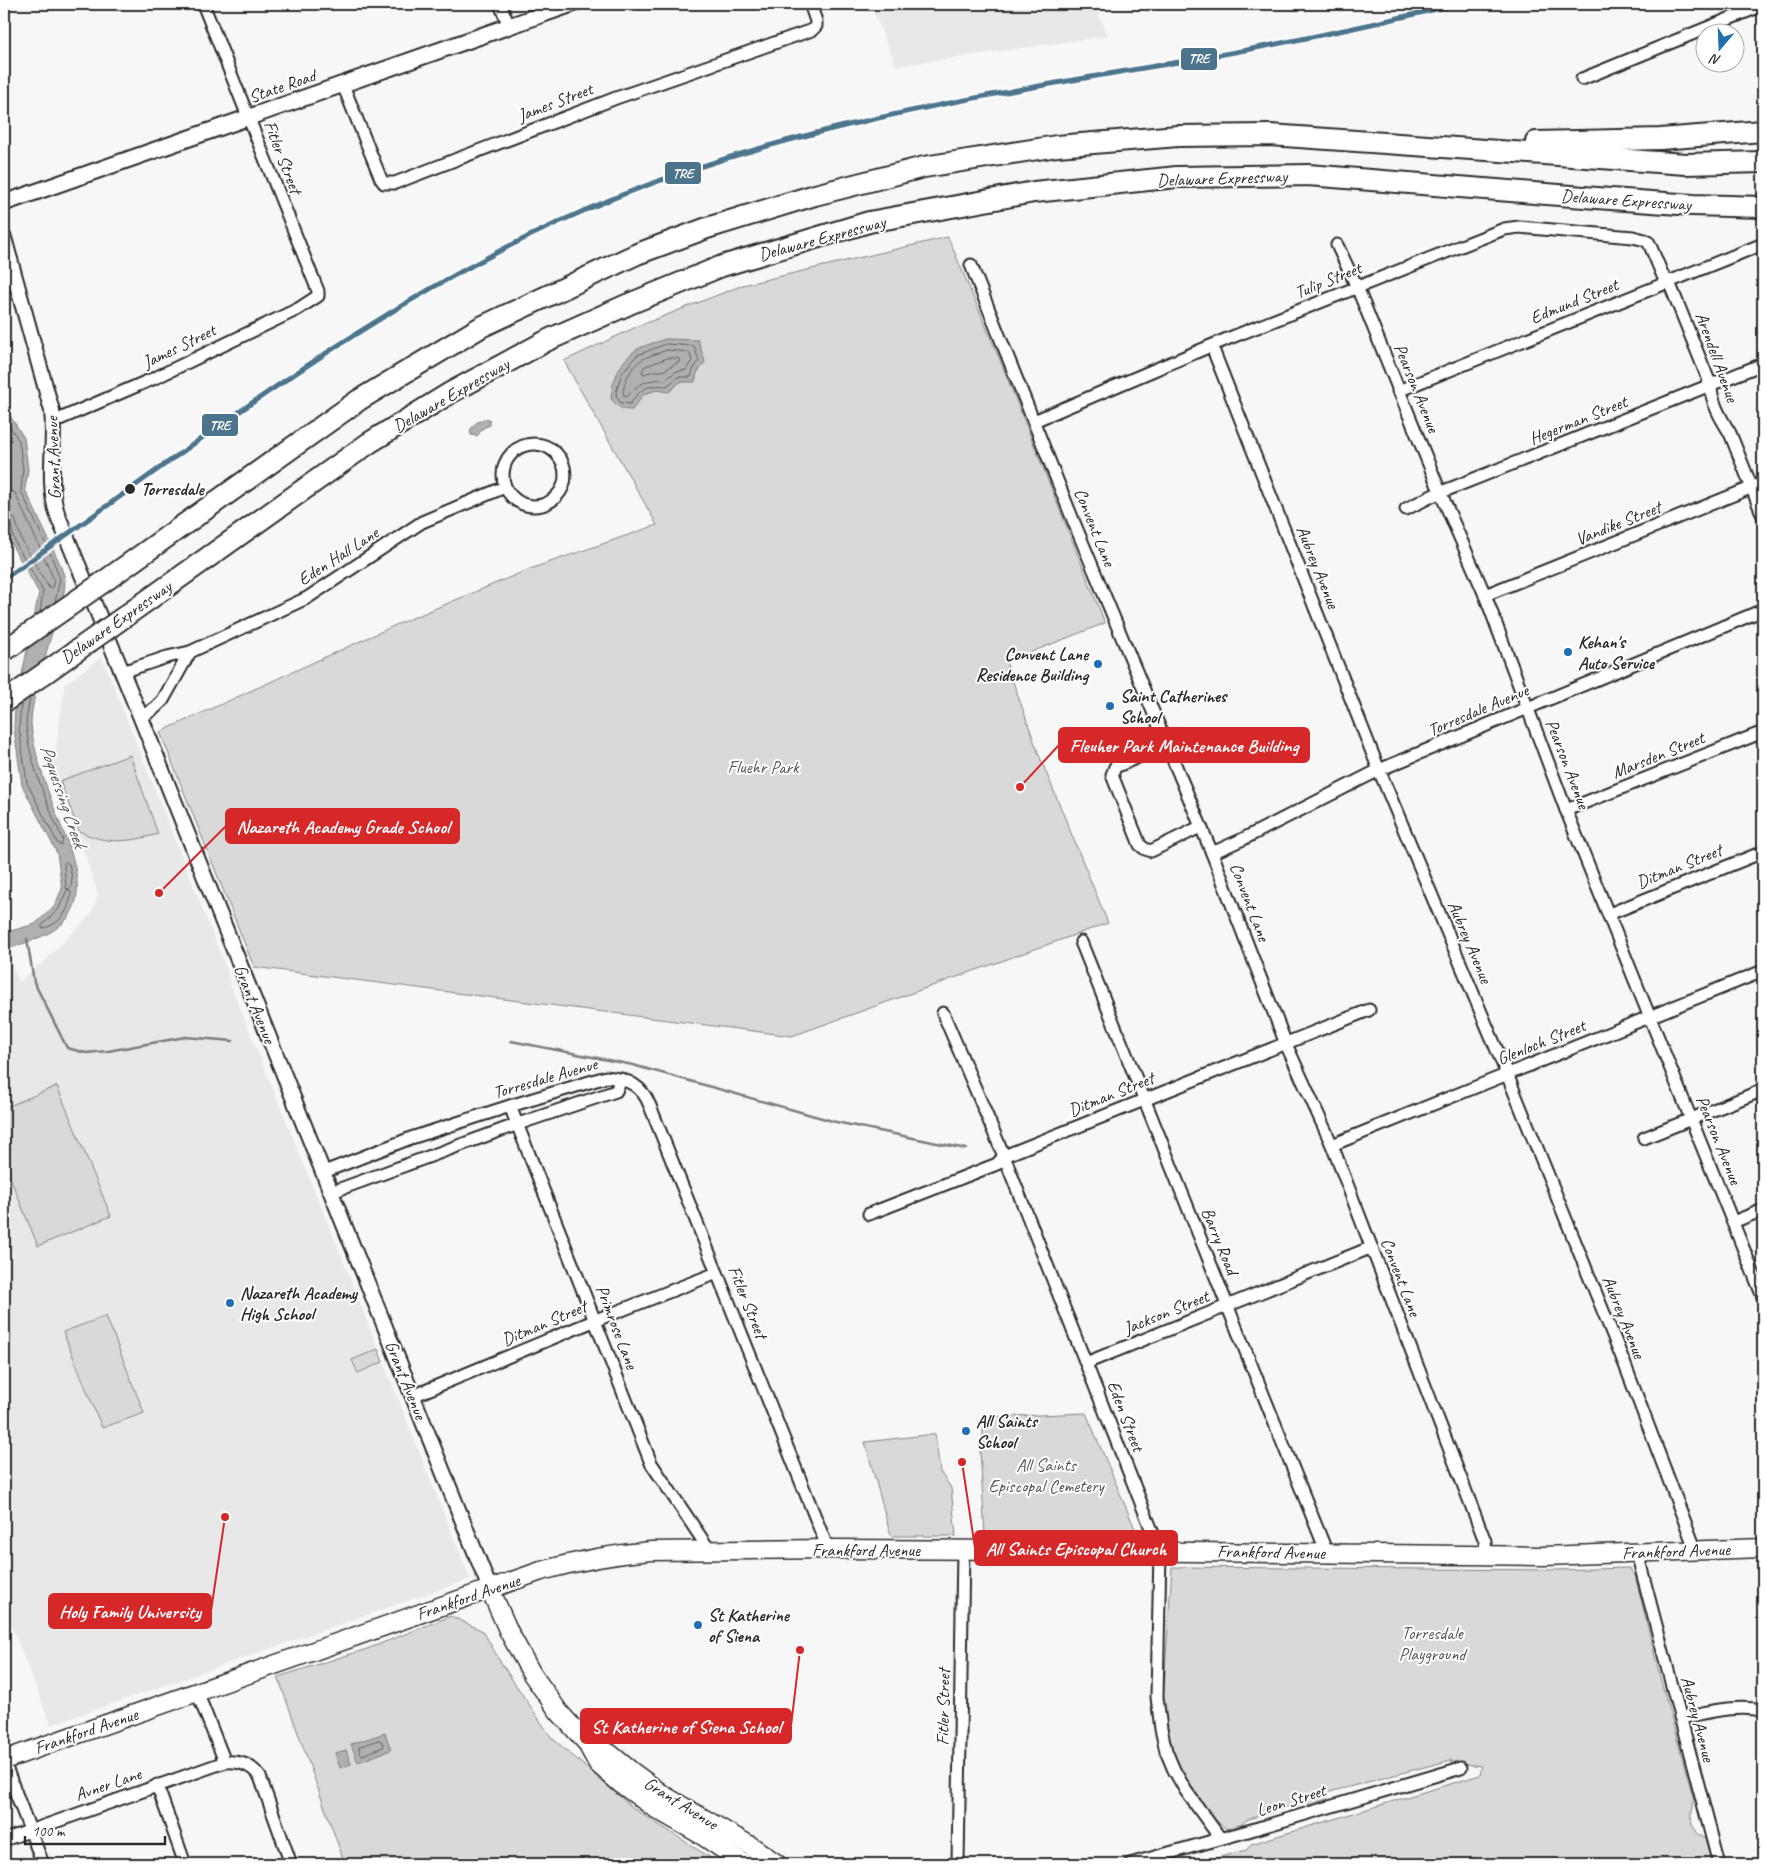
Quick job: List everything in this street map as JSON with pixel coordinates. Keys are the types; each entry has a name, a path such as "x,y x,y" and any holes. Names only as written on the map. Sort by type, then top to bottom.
{"highway":[{"path":"1413,145 1660,139 1763,131"},
{"path":"4,651 359,400 481,327 637,254 707,228 815,195 924,167 1057,146 1178,136 1261,135 1686,164 1763,162"},
{"name":"Delaware Expressway","path":"4,702 369,443 450,393 539,345 628,304 722,266 869,222 1034,192 1177,177 1308,175 1693,205 1763,206"}],"main road":[{"name":"State Road","path":"4,203 572,4"},
{"name":"Frankford Avenue","path":"4,1761 556,1567 599,1557 639,1552 828,1549 1543,1556 1763,1548"},
{"name":"Grant Avenue","path":"490,1589 509,1632 532,1674 559,1712 586,1742 598,1764 656,1809 704,1836 746,1864"},
{"name":"Grant Avenue","path":"586,1742 609,1753 665,1796 751,1846 777,1864"}],"street":[{"name":"Fitler Street","path":"203,4 318,290 318,296"},
{"path":"500,4 509,26"},
{"name":"James Street","path":"343,85 381,179 384,183 395,183 616,98 812,30 816,26 816,20 810,4"},
{"path":"1582,79 1763,5"},
{"name":"Tulip Street","path":"1034,421 1504,229 1519,227 1633,237 1645,240"},
{"name":"Grant Avenue","path":"4,238 7,258 49,398 53,422 52,490 55,508 324,1172 490,1589"},
{"name":"Arendell Avenue","path":"1645,240 1663,276 1669,282 1711,386 1711,395 1723,422 1758,486 1763,516"},
{"name":"Edmund Street","path":"1398,391 1763,244"},
{"name":"Pearson Avenue","path":"1337,245 1357,288 1398,391 1485,595 1566,810 1692,1118 1763,1298"},
{"name":"Convent Lane","path":"971,265 1166,745 1212,853 1286,1044 1332,1145 1370,1248 1485,1541 1486,1555"},
{"name":"James Street","path":"53,422 157,377 298,309 318,296"},
{"name":"Aubrey Avenue","path":"1212,347 1379,770 1507,1074 1624,1365 1696,1551"},
{"name":"Hegerman Street","path":"1406,509 1434,495 1441,494 1763,364"},
{"path":"532,445 544,446 555,453 562,464 565,477 562,489 554,499 542,505 523,504 512,498 505,487 503,474 506,462 519,448 532,445"},
{"name":"Vandike Street","path":"1485,595 1758,486"},
{"name":"Eden Hall Lane","path":"122,672 167,657 190,652 307,598 422,522 505,487"},
{"name":"Torresdale Avenue","path":"1212,853 1379,770 1763,610"},
{"path":"141,718 163,700 190,652"},
{"name":"Marsden Street","path":"1566,810 1763,732"},
{"path":"1166,745 1115,767 1112,771 1140,845 1145,850 1151,851 1200,827"},
{"name":"Ditman Street","path":"1609,914 1763,852"},
{"name":"Barry Road","path":"1080,942 1327,1553"},
{"name":"Glenloch Street","path":"1332,1145 1763,971"},
{"name":"Ditman Street","path":"870,1214 997,1164 1004,1156 1369,1010"},
{"name":"Eden Street","path":"944,1012 1004,1156 1160,1551 1157,1696 1161,1729 1166,1751 1174,1770 1186,1791 1220,1838"},
{"name":"Torresdale Avenue","path":"324,1172 411,1138 510,1106 606,1078 621,1079 616,1091 518,1124 332,1192"},
{"name":"Fitler Street","path":"621,1079 642,1090 647,1098 828,1549"},
{"path":"1644,1138 1763,1090"},
{"name":"Primrose Lane","path":"510,1106 651,1463 710,1551"},
{"path":"1733,1222 1763,1210"},
{"name":"Jackson Street","path":"1086,1362 1228,1307 1370,1248"},
{"name":"Ditman Street","path":"413,1396 596,1320 717,1273"},
{"name":"Fitler Street","path":"958,1864 963,1550"},
{"name":"Aubrey Avenue","path":"1638,1553 1719,1864"},
{"path":"197,1692 225,1762 246,1765 260,1777 291,1864"},
{"path":"1680,1718 1731,1708 1747,1707 1763,1710"},
{"path":"4,1761 43,1864"},
{"name":"Avner Lane","path":"4,1840 225,1762"},
{"name":"Leon Street","path":"1130,1864 1461,1768"},
{"path":"158,1786 185,1864"}],"shaded area":[{"path":"870,4 1094,4 1108,36 896,66"},
{"path":"102,657 226,968 231,986 470,1579 51,1725 4,1608 4,956 8,955 19,982 48,958 91,914 98,895 81,843 54,773 54,761 65,684"}],"green space":[{"name":"Fluehr Park","path":"948,237 1002,365 1105,623 1006,662 1039,755 1108,923 792,1036 254,967 160,732 398,624 530,569 657,525 564,361 636,327 743,285"},
{"path":"130,755 158,834 118,841 99,838 79,831 60,781"},
{"path":"57,1086 111,1216 38,1246 4,1163 4,1108"},
{"path":"106,1316 144,1413 102,1428 63,1332"},
{"path":"378,1349 383,1362 358,1373 352,1360"},
{"name":"All Saints Episcopal Cemetery","path":"1086,1413 1138,1536 985,1536 980,1450 983,1442 983,1426 993,1417"},
{"name":"All Saints Episcopal Cemetery","path":"935,1434 940,1472 951,1488 956,1536 891,1536 865,1442"},
{"name":"Torresdale Playground","path":"1172,1567 1557,1570 1629,1568 1635,1575 1661,1681 1694,1800 1693,1826 1695,1831 1705,1839 1712,1864 1192,1864 1247,1850 1251,1844 1480,1775 1482,1766 1452,1762 1451,1760 1326,1793 1328,1799 1308,1805 1306,1801 1246,1820 1243,1824 1227,1829 1209,1813 1184,1779 1174,1758 1167,1730 1163,1701"},
{"path":"451,1616 483,1631 501,1663 551,1737 633,1808 720,1864 345,1864 278,1677 367,1649"}],"water":[{"path":"665,339 698,340 705,362 697,373 695,382 680,382 669,392 657,390 644,394 632,410 615,404 611,399 613,386 623,362 639,348"},
{"path":"4,406 24,438 28,469 25,489 60,564 65,579 64,592 32,708 31,724 40,766 71,851 77,883 76,898 72,912 62,924 42,937 4,950 4,933 35,924 54,907 62,889 57,853 22,785 14,728 15,708 39,593 8,538 4,487 9,473 4,453"},
{"path":"489,419 490,425 483,428 477,436 471,435 470,430 476,423"},
{"path":"385,1733 391,1750 358,1762 351,1744"},
{"path":"346,1750 351,1764 340,1768 335,1753"}],"waterway":[{"path":"27,939 34,982 67,1048 86,1053 108,1051 185,1037 233,1041"},
{"path":"511,1041 633,1065 836,1122 966,1149"}],"transit line":[{"name":"TRE","path":"4,579 226,421 377,321 455,275 536,233 619,196 691,170 764,147 910,111 983,96 1271,45 1365,26 1458,4"}],"place":[{"name":"Torresdale","path":"130,489"},
{"name":"Kehan's Auto Service","path":"1568,652"},
{"name":"Convent Lane Residence Building","path":"1098,664"},
{"name":"Saint Catherines School","path":"1110,706"},
{"name":"Fleuher Park Maintenance Building","path":"1020,787"},
{"name":"Nazareth Academy Grade School","path":"159,893"},
{"name":"Nazareth Academy High School","path":"230,1303"},
{"name":"All Saints School","path":"966,1431"},
{"name":"All Saints Episcopal Church","path":"962,1462"},
{"name":"Holy Family University","path":"225,1517"},
{"name":"St Katherine of Siena","path":"698,1625"},
{"name":"St Katherine of Siena School","path":"800,1650"}],"water label":[{"name":"Poquessing Creek","path":"63,796"}]}
